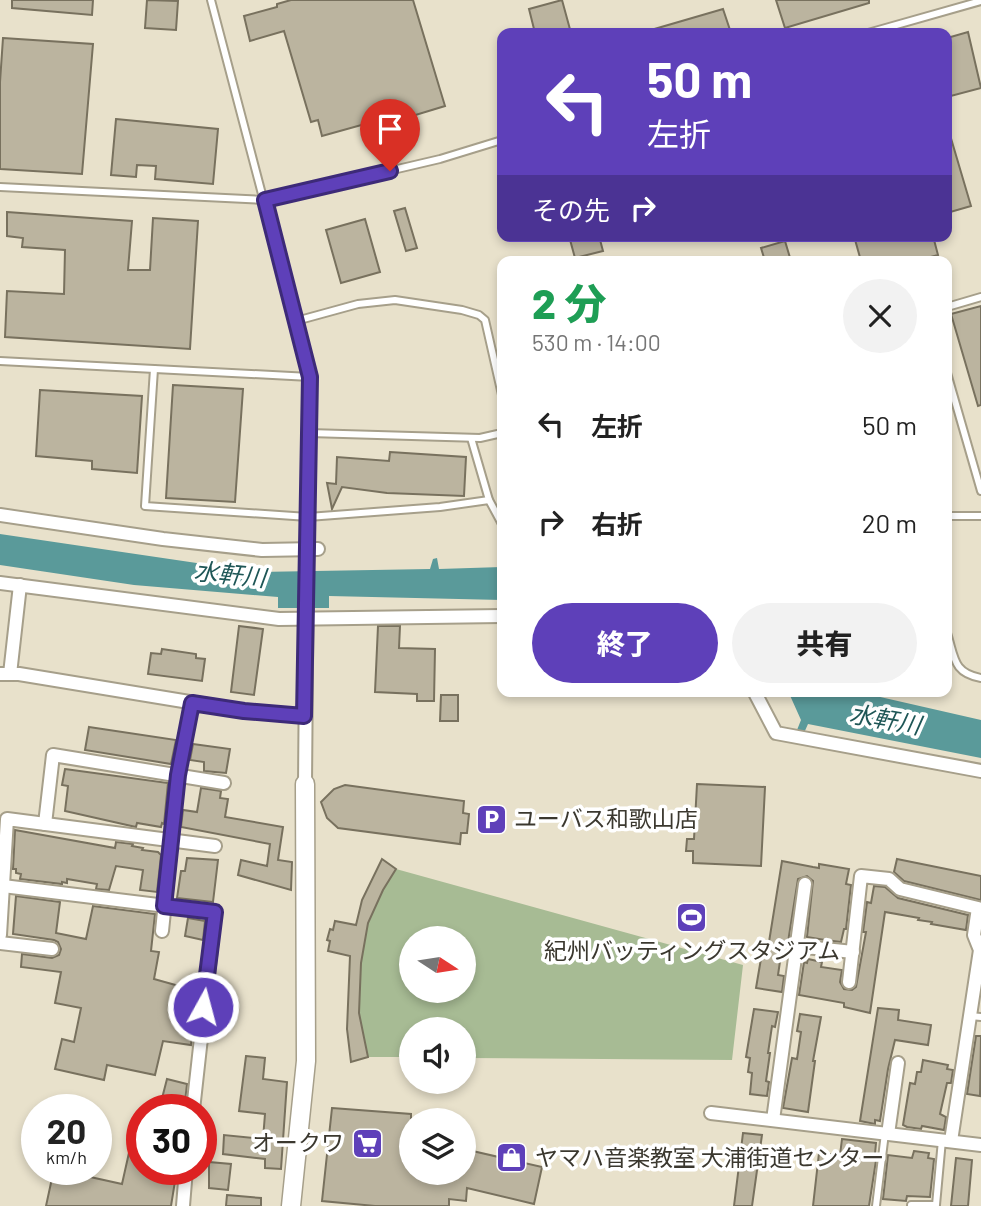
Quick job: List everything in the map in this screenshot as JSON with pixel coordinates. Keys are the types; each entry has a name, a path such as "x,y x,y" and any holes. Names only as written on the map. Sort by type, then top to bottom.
{"street":[{"path":"0,515 176,541 262,550 313,549 306,614 304,716 306,1061 291,1206"},
{"path":"0,583 279,619 306,614 497,616"},
{"path":"20,585 5,674 244,711 304,716"},
{"path":"757,697 776,733 981,771"},
{"path":"162,931 178,775 192,703"},
{"path":"45,824 53,755 224,783"},
{"path":"0,934 7,819 215,846"},
{"path":"849,982 861,876 889,878 900,889 978,908 974,935 980,950 976,1016 947,1141"},
{"path":"773,1120 805,884"},
{"path":"3,886 215,912 195,1094"},
{"path":"0,943 52,949"},
{"path":"796,946 853,953"},
{"path":"887,1134 898,1063"},
{"path":"711,1113 981,1145"},
{"path":"183,1206 185,1185"}],"lane":[{"path":"211,0 310,377 308,517 313,549"},
{"path":"885,28 981,1"},
{"path":"0,187 265,200 440,159 497,142"},
{"path":"952,306 981,297"},
{"path":"296,321 358,304 395,300 461,310 485,320 497,373"},
{"path":"0,362 310,377"},
{"path":"154,369 145,506 308,517 440,507 489,500"},
{"path":"952,390 981,491"},
{"path":"309,433 471,438 497,434"},
{"path":"471,438 489,500 497,515"},
{"path":"952,516 981,516"},
{"path":"952,649 958,668 966,675 981,678"},
{"path":"876,1206 887,1134"},
{"path":"911,1205 936,1205 947,1141"}],"green space":[{"path":"396,869 743,965 732,1060 476,1058 476,1017 399,1017 399,1057 368,1057 359,1013 361,963 368,923"}],"water":[{"name":"水軒川","path":"0,534 258,572 430,569 433,559 437,558 439,569 497,567 497,600 329,596 329,608 278,608 278,597 134,585 0,565"},
{"name":"水軒川","path":"791,697 880,697 981,720 981,758 808,724 804,733 797,730 801,720"}],"building":[{"path":"12,0 93,0 92,15 12,8"},
{"path":"147,0 178,1 176,30 145,28"},
{"path":"291,0 413,0 445,106 409,117 408,112 322,136 318,120 311,122 284,31 250,41 244,16 277,7 277,4"},
{"path":"562,0 570,28 534,28 529,9"},
{"path":"776,0 869,0 869,3 785,28"},
{"path":"723,9 729,28 658,28"},
{"path":"968,32 981,88 952,96 952,37"},
{"path":"3,38 93,44 82,174 0,169"},
{"path":"116,119 218,129 213,184 155,179 156,166 137,165 136,177 111,175"},
{"path":"952,142 971,206 952,212"},
{"path":"405,208 417,248 406,251 394,211"},
{"path":"7,212 132,221 128,270 150,270 153,218 198,221 190,349 5,337 7,291 64,294 65,250 22,247 23,238 7,236"},
{"path":"365,219 380,272 341,283 326,230"},
{"path":"571,242 601,242 603,251 574,256"},
{"path":"785,242 790,256 763,256 761,248"},
{"path":"856,242 935,242 938,255 934,256 860,256"},
{"path":"981,306 981,405 978,406 952,317 952,314"},
{"path":"173,385 243,389 235,502 166,498"},
{"path":"40,390 142,396 137,473 92,469 92,461 36,456"},
{"path":"390,452 466,457 464,496 387,493 342,487 332,509 327,483 336,484 337,457 389,461"},
{"path":"239,626 263,629 254,695 231,692"},
{"path":"378,626 400,626 399,648 435,649 434,701 417,701 417,694 375,692"},
{"path":"162,649 196,654 196,658 205,659 202,681 148,674 151,653 161,654"},
{"path":"441,695 458,695 458,721 440,721"},
{"path":"89,727 176,740 171,764 85,750"},
{"path":"193,744 230,749 226,773 204,771 204,762 190,760"},
{"path":"65,769 168,783 164,824 162,823 161,827 137,823 136,827 65,811 68,786 62,785"},
{"path":"697,784 765,787 761,866 693,863 693,851 686,851 687,839 694,839"},
{"path":"345,785 464,801 463,813 469,814 467,833 461,833 460,844 338,828 327,818 321,802 334,789"},
{"path":"201,788 221,791 220,798 228,799 225,817 283,827 278,860 292,862 291,890 238,875 241,860 267,866 270,844 181,827 183,810 197,812"},
{"path":"15,830 115,848 116,842 133,844 132,846 143,848 142,850 158,852 161,855 157,892 140,890 143,870 116,866 109,890 96,889 97,884 67,879 67,883 62,884 20,879 21,874 13,869"},
{"path":"187,858 218,860 213,902 177,898 181,871 185,871"},
{"path":"382,859 396,869 368,923 361,963 359,1013 368,1057 351,1062 347,1029 350,956 328,951 330,941 327,940 335,921 356,925 362,900"},
{"path":"897,859 981,876 981,900 904,881 894,872"},
{"path":"782,861 819,868 819,864 849,869 846,884 851,885 846,929 841,942 807,937 813,881 807,876 798,879 788,942 783,941 778,975 784,976 782,992 756,988 764,941 769,942"},
{"path":"874,886 885,887 898,898 968,915 966,930 885,912 870,1013 844,1007 844,1003 799,995 804,962 807,963 808,959 822,962 821,967 842,970 840,982 844,989 852,990 856,987 866,932 863,932 867,902 871,903"},
{"path":"16,896 60,902 56,933 86,939 93,906 155,914 151,951 159,952 154,979 197,991 191,1045 163,1041 155,1075 107,1065 104,1080 55,1069 62,1039 74,1042 81,1008 55,1003 61,972 21,967 22,954 52,958 59,955 61,949 54,940 13,934"},
{"path":"188,918 205,921 203,940 185,936"},
{"path":"878,1008 899,1010 898,1020 931,1025 928,1045 895,1040 880,1121 875,1120 875,1124 860,1121"},
{"path":"754,1009 778,1012 775,1027 772,1026 768,1053 767,1096 750,1094 752,1073 748,1072 750,1058 746,1057"},
{"path":"800,1014 821,1017 808,1112 783,1108 792,1058 797,1059 801,1032 797,1031"},
{"path":"976,1036 981,1036 980,1096 967,1094"},
{"path":"246,1056 265,1058 263,1079 287,1082 281,1169 265,1168 265,1159 223,1154 224,1135 263,1139 265,1114 239,1111"},
{"path":"923,1060 948,1065 947,1069 953,1070 940,1114 946,1117 944,1130 903,1125 910,1083 915,1084"},
{"path":"167,1079 187,1084 186,1094 163,1094"},
{"path":"332,1108 399,1113 399,1185 476,1185 476,1152 542,1167 534,1204 467,1188 466,1201 449,1199 449,1206 375,1206 322,1201"},
{"path":"743,1133 762,1135 752,1206 734,1206"},
{"path":"842,1139 876,1143 877,1154 869,1206 813,1206 819,1153 840,1155"},
{"path":"914,1151 929,1153 928,1158 934,1159 930,1197 907,1196 906,1201 883,1199 888,1155 912,1158"},
{"path":"956,1158 972,1160 968,1206 951,1206"},
{"path":"217,1163 231,1164 228,1190 209,1188 209,1185 217,1185"},
{"path":"126,1166 126,1185 174,1185 171,1206 46,1206 51,1185 112,1185 112,1182 122,1184"},
{"path":"227,1195 261,1198 261,1206 226,1206"}],"place":[{"name":"ユーバス和歌山店","path":"491,819"},
{"name":"紀州バッティングスタジアム","path":"692,917"},
{"name":"オークワ","path":"367,1143"},
{"name":"ヤマハ音楽教室 大浦街道センター","path":"512,1158"}],"route":[{"path":"203,1007 215,912 164,906 178,775 192,703 304,716 310,377 265,200 390,171"}]}
